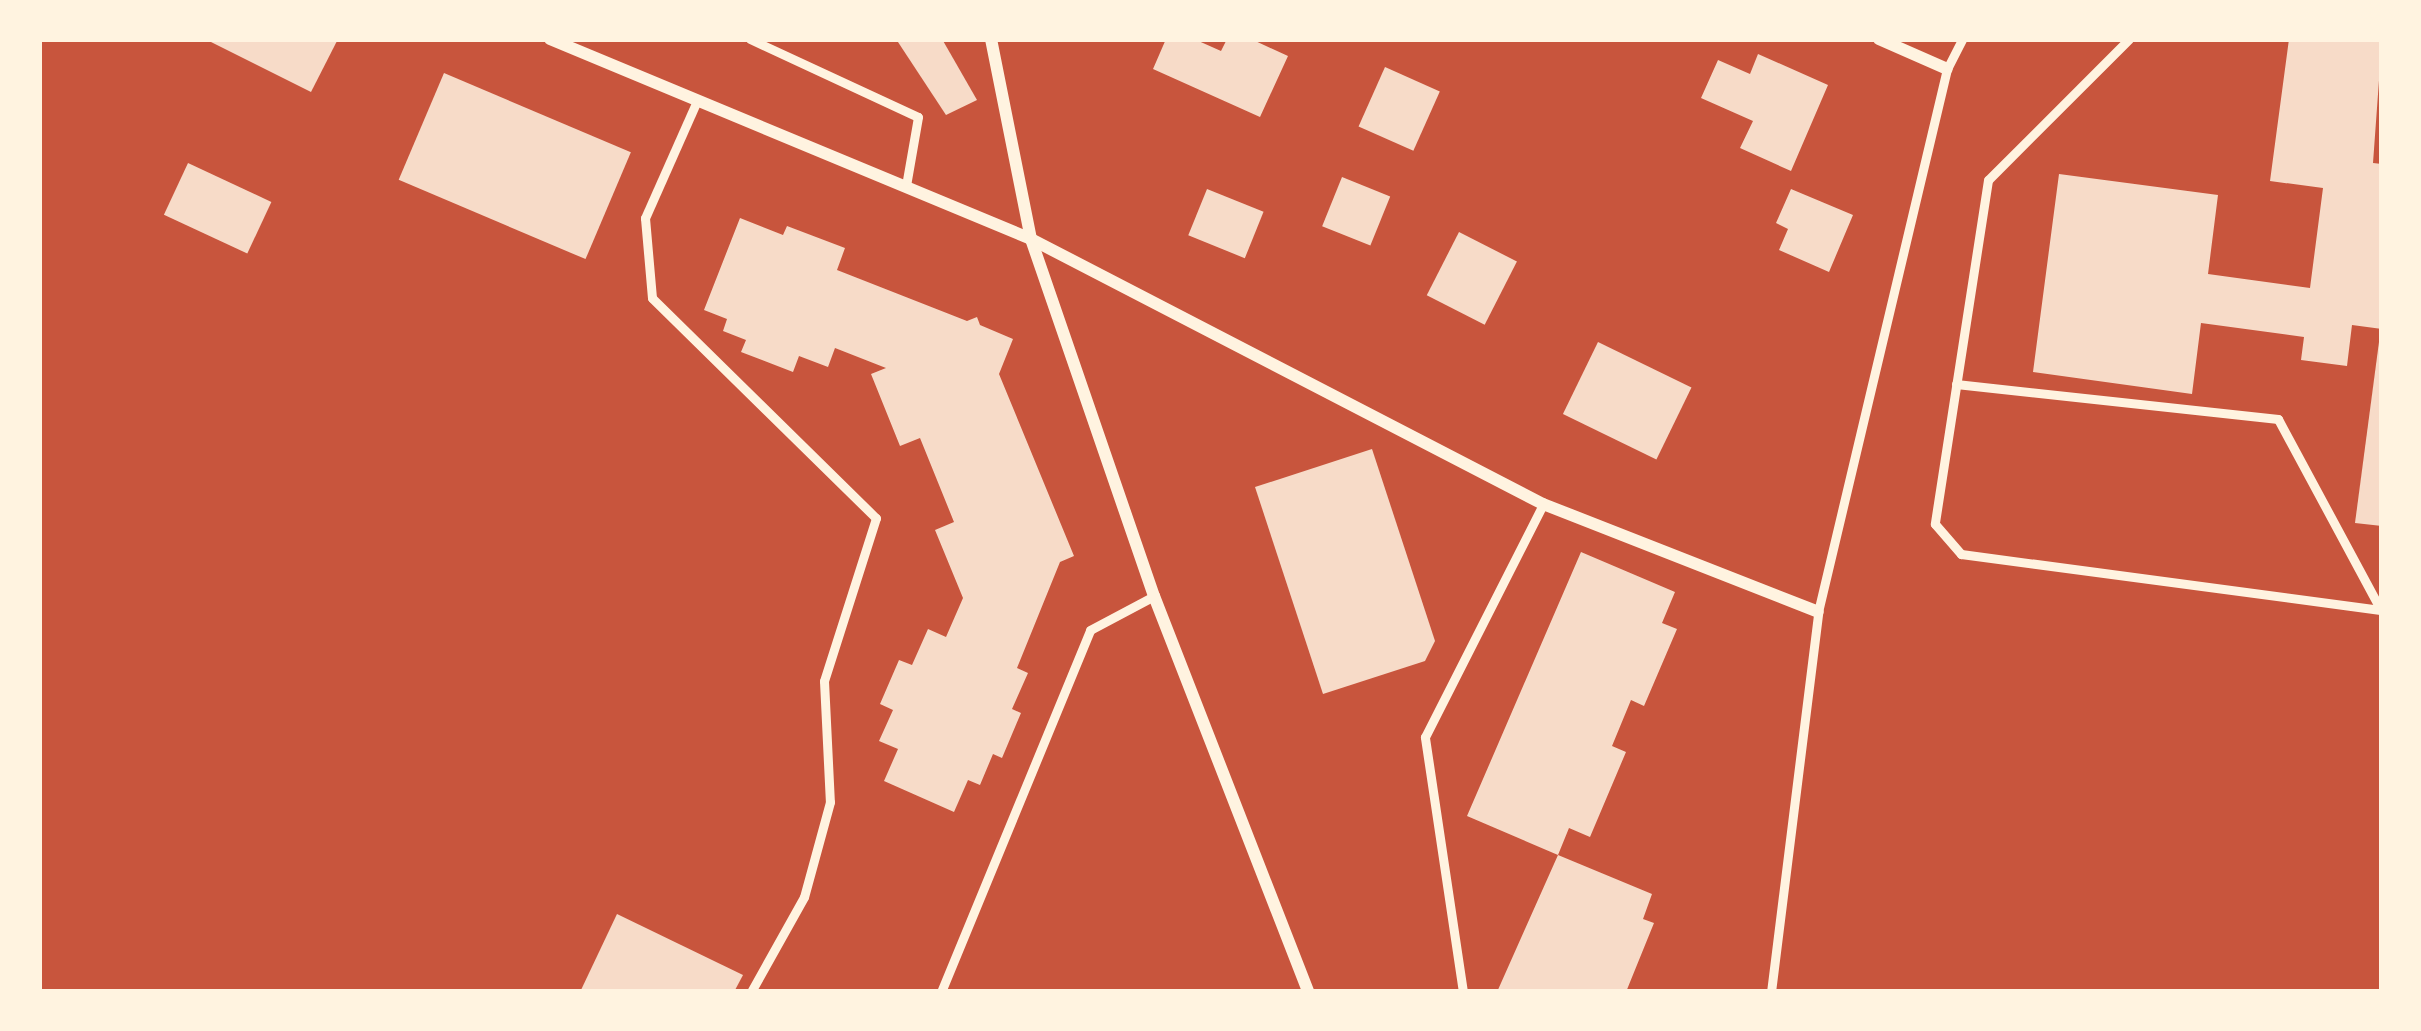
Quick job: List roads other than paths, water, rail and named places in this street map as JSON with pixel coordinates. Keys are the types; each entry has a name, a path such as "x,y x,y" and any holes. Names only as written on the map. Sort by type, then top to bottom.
{"street":[{"path":"550,39 1030,239 1543,503 1818,612"},
{"path":"991,39 1030,239 1154,596 1308,992"},
{"path":"1879,39 1947,69"}],"lane":[{"path":"750,39 918,116 906,186"},
{"path":"1771,992 1818,612 1947,69 1962,39"},
{"path":"2129,39 1988,180 1935,524 1960,554 2381,610"},
{"path":"696,103 646,218 652,298 876,518 824,681 830,802 804,897 751,992"},
{"path":"1956,384 2278,419 2381,610"},
{"path":"1462,992 1426,737 1543,503"},
{"path":"941,992 1090,630 1154,596"}]}
